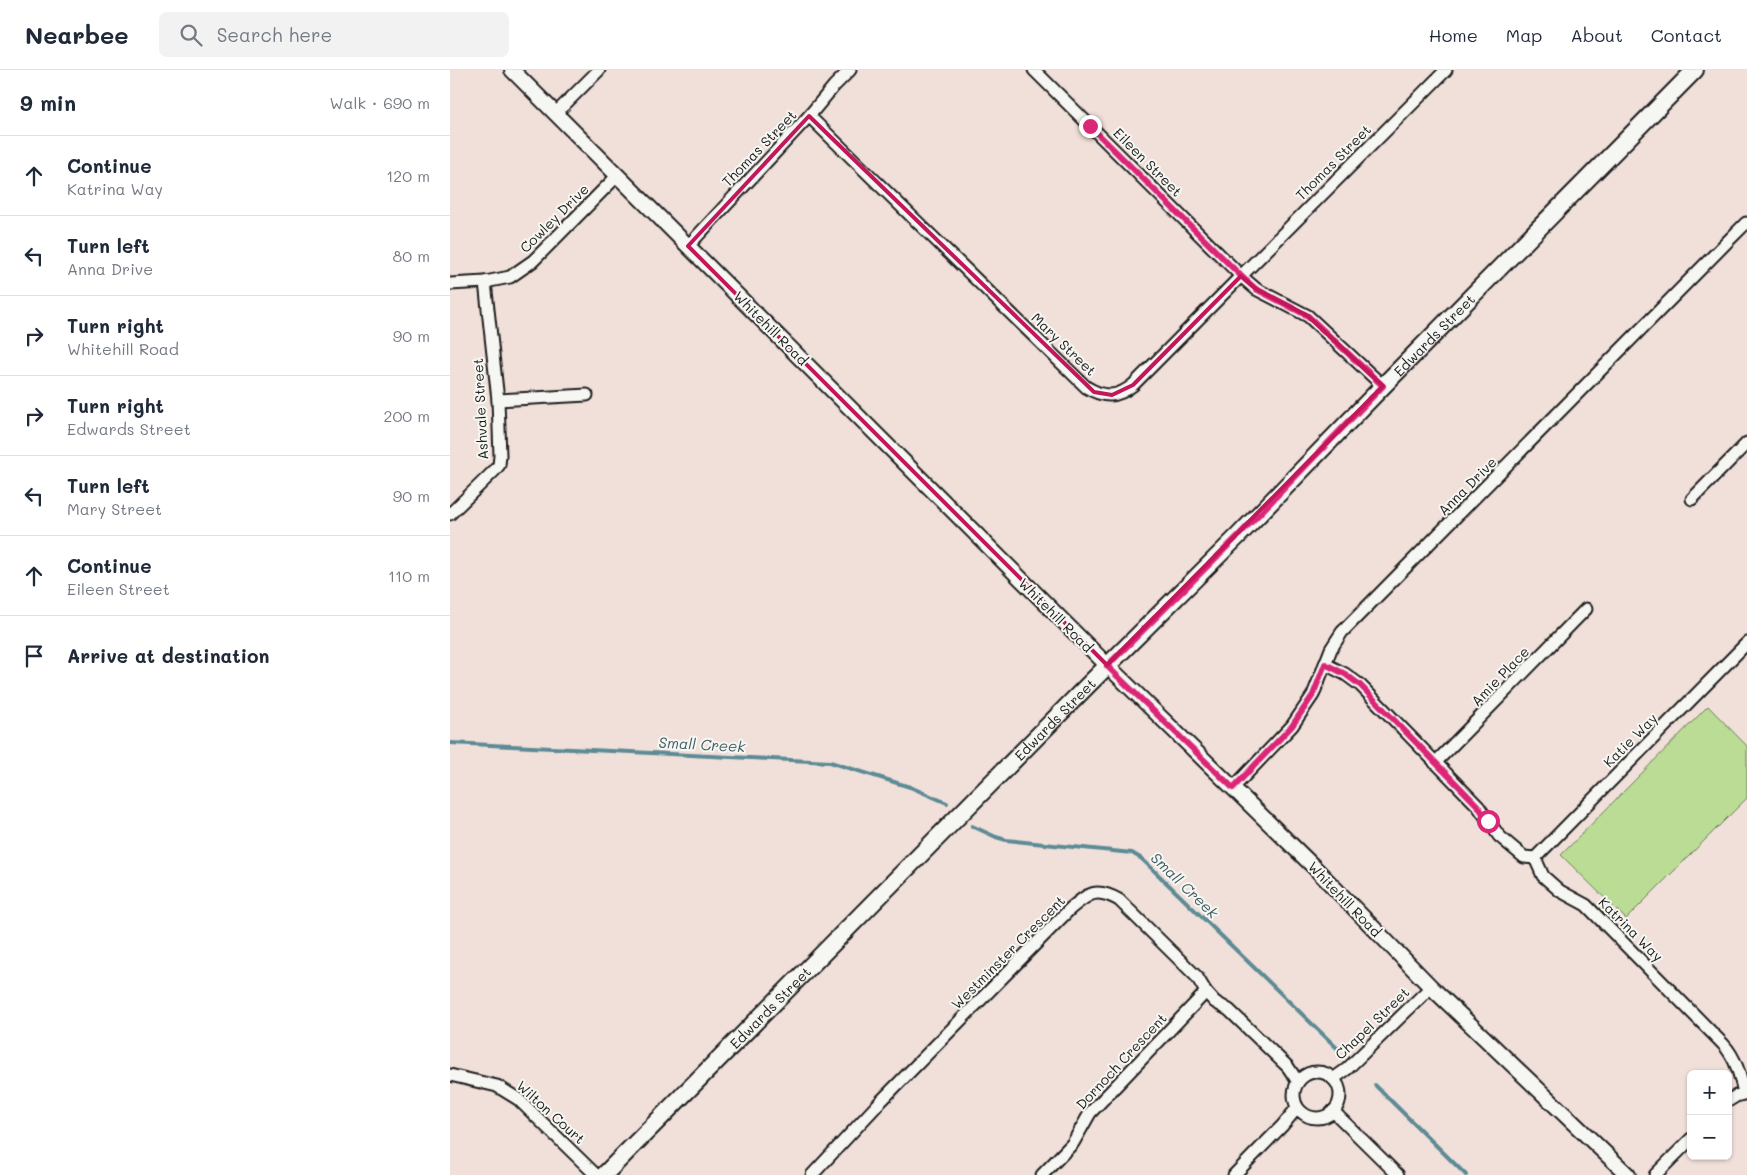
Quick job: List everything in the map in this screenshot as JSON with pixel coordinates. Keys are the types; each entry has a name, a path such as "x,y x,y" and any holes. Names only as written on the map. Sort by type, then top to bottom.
{"main road":[{"name":"Edwards Street","path":"604,1175 1237,537 1695,70"}],"street":[{"name":"Whitehill Road","path":"512,70 1107,666 1233,788 1431,987 1628,1175"},
{"path":"556,113 599,70"},
{"name":"Thomas Street","path":"688,246 850,70"},
{"name":"Eileen Street","path":"1034,70 1241,276"},
{"name":"Thomas Street","path":"1241,276 1446,70"},
{"name":"Mary Street","path":"809,116 1086,387 1102,395 1123,393 1133,386 1241,276"},
{"name":"Cowley Drive","path":"450,284 485,282 510,277 533,261 617,176"},
{"name":"Anna Drive","path":"1233,788 1292,726 1313,695 1330,649 1342,632 1730,238 1747,224"},
{"path":"1241,276 1256,289 1308,316 1383,386"},
{"name":"Ashvale Street","path":"450,514 499,465 498,400 485,282"},
{"path":"498,400 587,395"},
{"path":"1692,499 1747,442"},
{"name":"Amie Place","path":"1435,763 1586,610"},
{"name":"Katie Way","path":"1535,858 1747,643"},
{"path":"1325,664 1345,674 1360,685 1478,806 1499,836 1524,857 1535,858"},
{"name":"Katrina Way","path":"1535,858 1543,876 1560,891 1586,905 1730,1051 1746,1093"},
{"name":"Westminster Crescent","path":"812,1175 881,1101 1070,909 1083,898 1094,893 1107,893 1119,900 1197,977 1206,992 1216,1002 1229,1010 1288,1067 1298,1082"},
{"name":"Chapel Street","path":"1333,1079 1347,1068 1431,987"},
{"name":"Dornoch Crescent","path":"1042,1175 1073,1143 1090,1113 1206,992"},
{"path":"1311,1073 1327,1074 1333,1079 1340,1090 1339,1103 1333,1111 1323,1118 1315,1119 1308,1117 1297,1108 1294,1094 1298,1082 1304,1076 1311,1073"},
{"name":"Wilton Court","path":"450,1075 497,1086 518,1099 596,1175"},
{"path":"1732,1098 1746,1093"},
{"path":"1234,1175 1297,1108"},
{"path":"1333,1111 1398,1175"},
{"path":"1655,1175 1687,1143"}],"highlighted area":[{"path":"809,116 1094,392 1112,395 1133,385 1241,276 1256,289 1308,316 1383,386 1107,665 688,246"}],"green space":[{"path":"1708,706 1747,746 1747,798 1626,919 1561,855"}],"waterway":[{"name":"Small Creek","path":"450,743 830,762 910,787 947,803"},
{"name":"Small Creek","path":"972,826 1006,840 1132,853 1142,859 1338,1049"},
{"name":"Small Creek","path":"1375,1085 1466,1175"}],"route":[{"path":"1090,126 1241,276 1256,289 1308,316 1383,386 1237,537 1107,666 1233,788 1292,726 1313,695 1325,664 1345,674 1360,685 1478,806 1488,821"}]}
